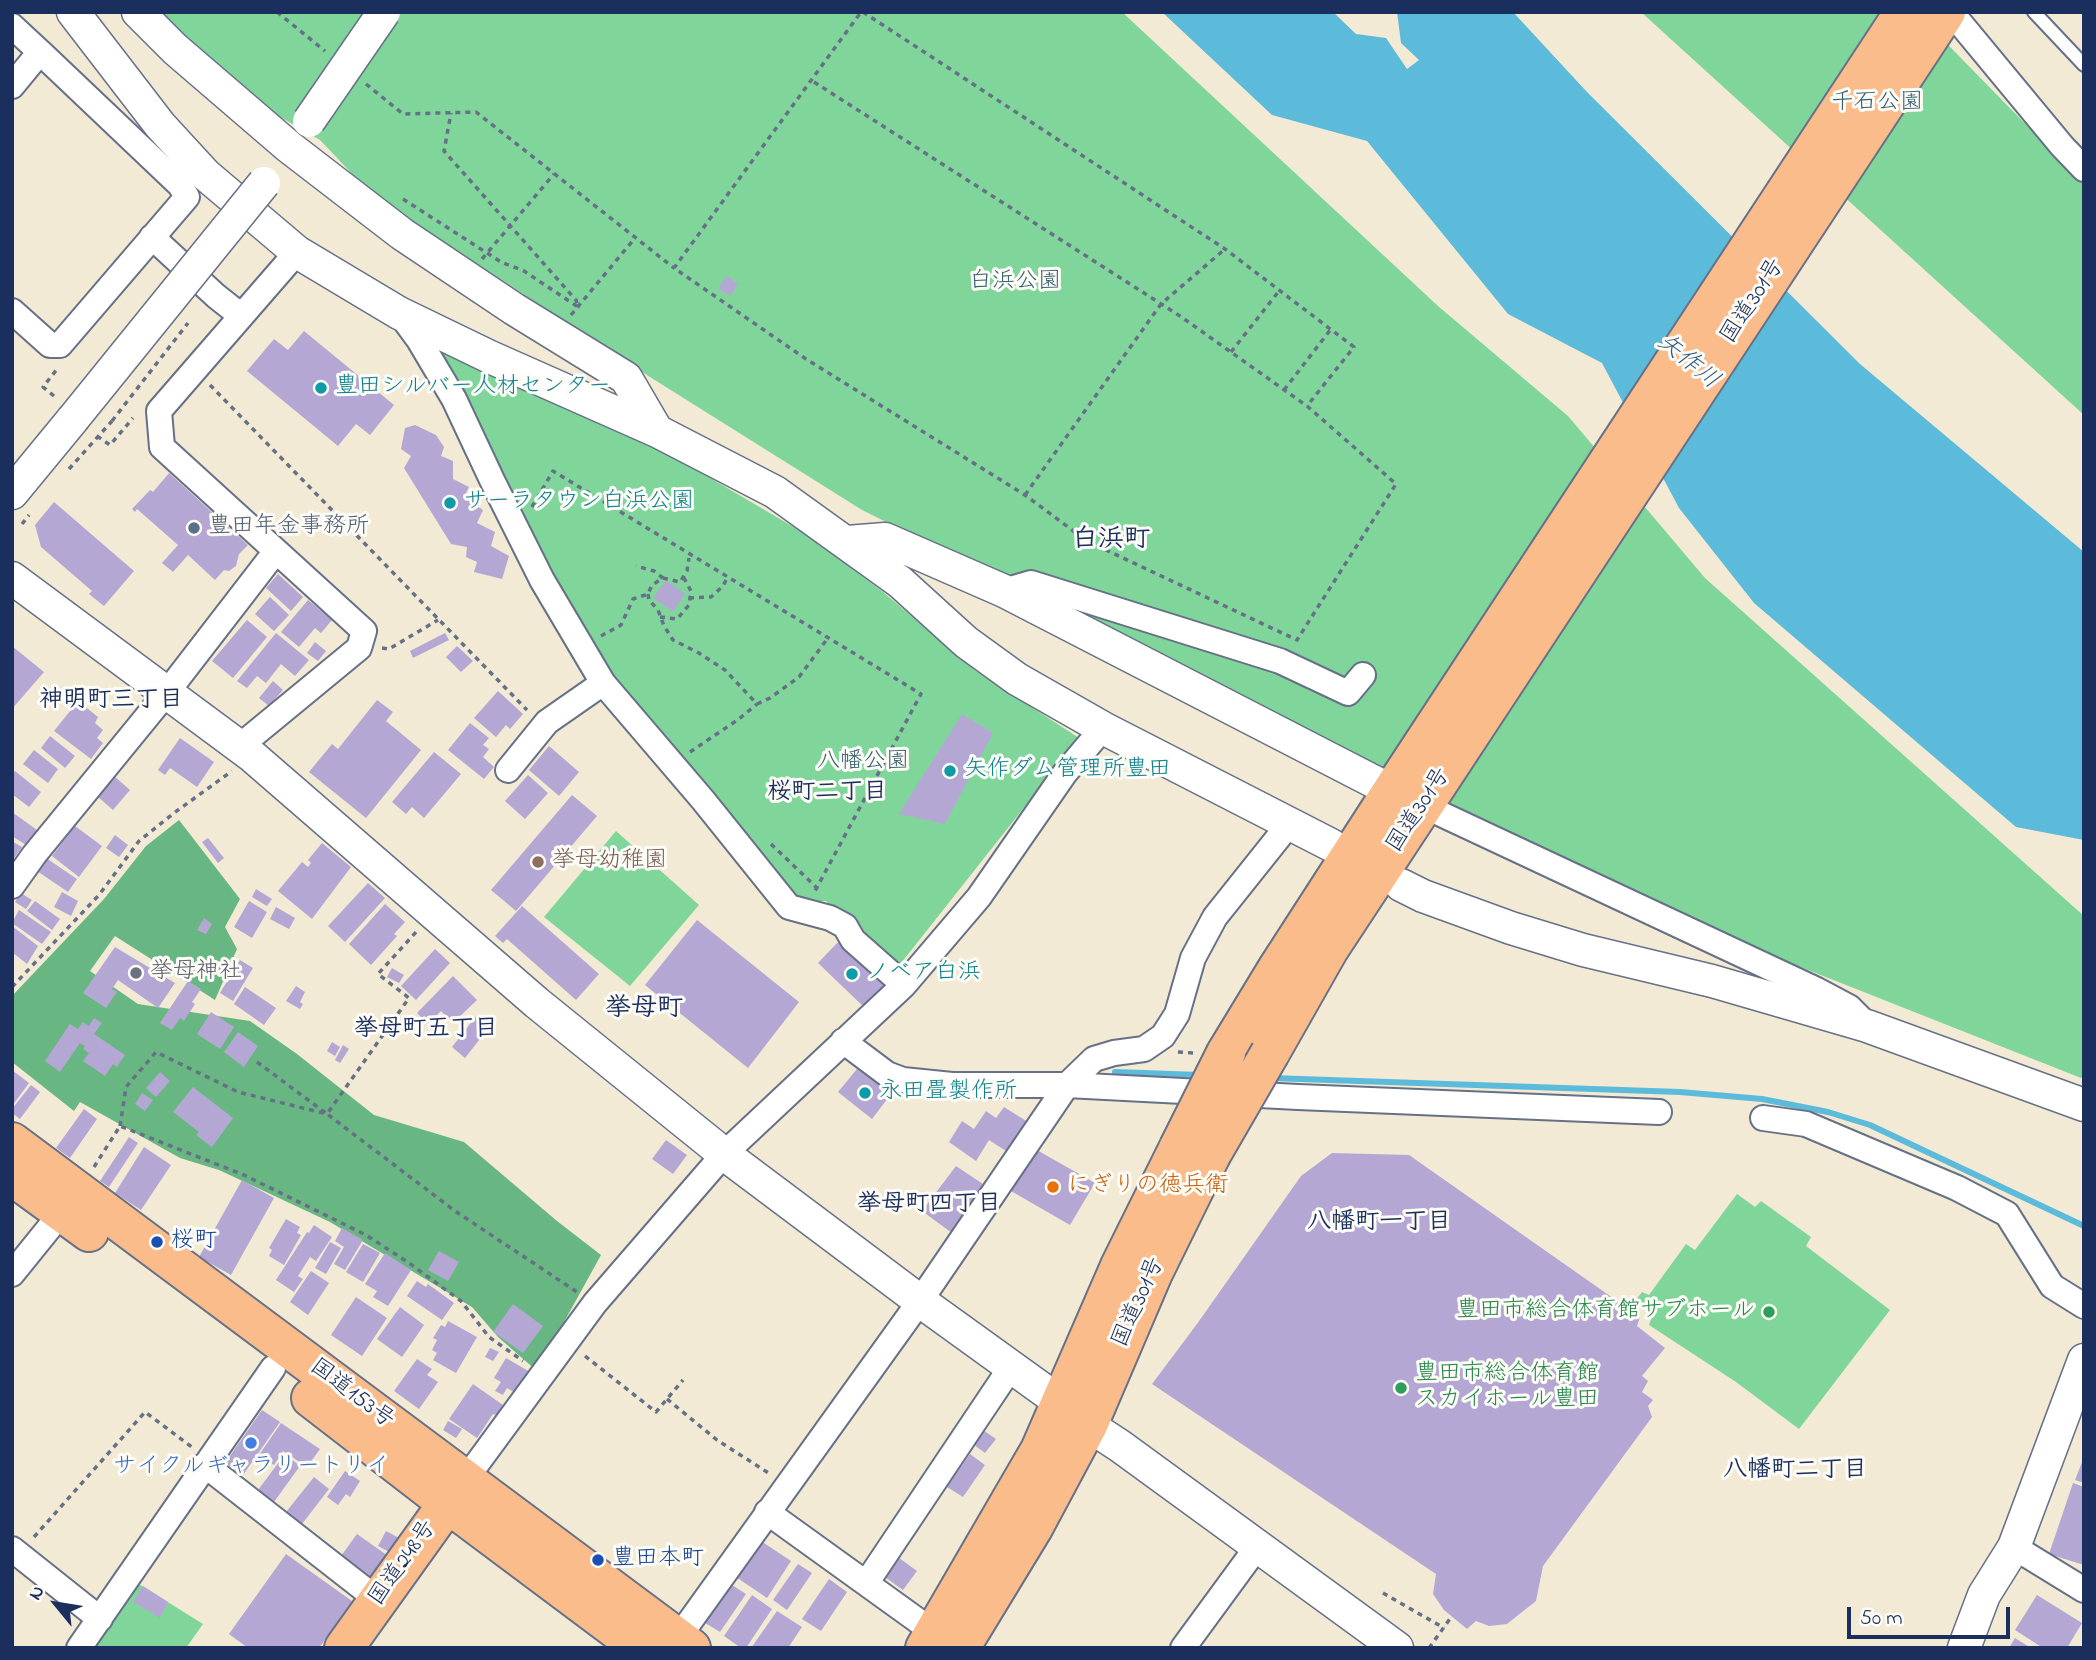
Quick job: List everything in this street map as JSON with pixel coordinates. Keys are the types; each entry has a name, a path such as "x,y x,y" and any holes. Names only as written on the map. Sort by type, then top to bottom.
{"highway":[{"name":"国道301号","path":"1195,1151 1226,1053 1277,969 1417,785 1934,16"},
{"name":"国道301号","path":"940,1643 1033,1528 1074,1414 1120,1266 1195,1151 1270,1054 1417,785"},
{"name":"国道153号","path":"12,1142 70,1202 273,1368 685,1643"},
{"name":"国道153号","path":"12,1176 70,1202 456,1492 641,1648"},
{"name":"国道248号","path":"344,1648 456,1492"}],"street":[{"path":"73,12 160,125 206,175 297,252 399,313 490,357 657,431 775,492 900,582 966,642 1017,679 1103,728 1331,845"},
{"path":"138,12 175,49 289,147 402,234 514,309 626,378 657,431"},
{"path":"12,493 264,183 384,12"},
{"path":"1934,16 2084,169"},
{"path":"12,26 187,197 60,345 50,345 12,311"},
{"path":"12,86 40,52"},
{"path":"152,237 240,315"},
{"path":"239,757 359,648 364,631 162,447 159,411 297,252"},
{"path":"399,313 419,340 454,399 542,580 603,683 789,907 830,918 845,926 853,940 904,985"},
{"path":"847,542 886,539 1004,591 1417,785 1849,1007 1867,1026"},
{"path":"12,886 276,551"},
{"path":"12,578 168,691 239,757 724,1154 919,1301 1396,1648"},
{"path":"1004,591 1031,583 1280,661 1348,693 1363,675"},
{"path":"508,770 550,716 603,683"},
{"path":"456,1492 595,1303 724,1154 904,985 979,897 1065,773 1103,728"},
{"path":"685,1643 767,1512 919,1301 1067,1085 1094,1059 1144,1049 1163,1036 1177,1014 1193,958 1215,917 1290,823"},
{"path":"1401,885 1423,896 1511,928 1583,950 1712,981 1867,1026 2084,1105"},
{"path":"845,1039 887,1074 903,1080 952,1085 1067,1085 1659,1112"},
{"path":"1763,1118 1807,1124 1957,1188 2007,1214 2052,1286 2084,1307"},
{"path":"12,1274 70,1202"},
{"path":"1965,1648 1984,1594 2014,1547 2084,1360"},
{"path":"867,1582 1011,1367"},
{"path":"79,1648 273,1368"},
{"path":"206,1462 379,1600"},
{"path":"767,1512 867,1582 940,1643"},
{"path":"1183,1648 1257,1547"},
{"path":"2014,1547 2084,1590"},
{"path":"15,1552 100,1619"}],"lane":[{"path":"2034,12 2084,65"}],"path":[{"path":"276,12 329,54"},
{"path":"674,268 862,12 1225,249 1354,347 1307,407"},
{"path":"361,80 403,114 476,113 674,268 806,359 1026,495 1087,541 1297,640 1396,484 1307,407 1231,352 1161,304 814,82"},
{"path":"452,113 444,151 576,300 578,307"},
{"path":"485,255 554,174"},
{"path":"409,202 485,255 524,271 578,307"},
{"path":"569,317 635,238"},
{"path":"1026,495 1161,304 1225,249"},
{"path":"1231,352 1280,290"},
{"path":"1284,390 1331,329"},
{"path":"64,361 43,387 75,417 110,445 133,418"},
{"path":"194,369 438,620 550,716"},
{"path":"528,513 553,471 921,694 804,911"},
{"path":"636,566 680,582 684,578 688,558"},
{"path":"690,598 711,597 728,577"},
{"path":"663,578 652,585 648,594 673,640 725,670 757,704"},
{"path":"660,617 677,619 688,605 691,591 684,578"},
{"path":"596,638 621,625 633,599 648,594"},
{"path":"359,648 389,649 438,620"},
{"path":"671,764 799,677 828,638"},
{"path":"12,987 99,895 139,841 239,757"},
{"path":"327,1114 409,998 377,974 425,922"},
{"path":"70,1202 121,1126 126,1087 156,1052 238,1092 327,1114"},
{"path":"257,1062 455,1211 595,1303"},
{"path":"121,1126 244,1175 366,1235 461,1301 489,1337 542,1375"},
{"path":"567,1342 656,1412 683,1380"},
{"path":"667,1399 717,1440 787,1484"},
{"path":"15,1552 145,1412 206,1462"},
{"path":"1382,1593 1444,1628"},
{"path":"1429,1648 1452,1616"}],"green space":[{"name":"白浜公園","path":"153,12 1122,12 1438,306 1568,416 1705,578 2084,916 2084,1076 2081,1078 1697,926 862,510 650,377 412,221 356,178 320,140 256,103"},
{"name":"千石公園","path":"1641,12 1916,12 2084,184 2084,415"},
{"name":"八幡公園","path":"425,342 443,348 676,458 809,536 883,592 976,671 1079,738 898,967 826,901 794,901 590,648"},
{"path":"179,820 240,899 225,927 237,949 215,1000 115,936 90,971 138,1004 250,1021 374,1115 464,1142 601,1255 537,1371 498,1337 472,1307 330,1222 219,1170 180,1158 80,1102 74,1111 12,1062 12,996 104,899 146,846"},
{"path":"616,831 699,905 630,986 544,917"},
{"name":"豊田市総合体育館サブホール","path":"1737,1194 1755,1207 1761,1201 1811,1237 1806,1246 1890,1310 1799,1429 1736,1382 1649,1325 1653,1314 1635,1301 1642,1292 1649,1295 1686,1244 1695,1250"},
{"path":"134,1581 203,1624 186,1648 87,1648"}],"water":[{"name":"矢作川","path":"1162,12 1333,12 1356,34 1386,38 1407,69 1419,60 1401,43 1397,12 1513,12 1587,92 1860,364 2084,552 2084,840 2016,827 1754,603 1679,508 1602,363 1508,314 1367,141 1272,115"}],"building":[{"path":"726,276 738,283 731,296 718,289"},
{"name":"豊田シルバー人材センター","path":"304,331 394,405 370,435 356,424 338,446 247,371 274,339 288,350"},
{"name":"サーラタウン白浜公園","path":"415,425 436,435 444,447 441,456 453,461 453,479 469,487 464,497 483,510 477,523 495,532 491,546 509,556 502,579 474,572 477,562 466,557 467,547 451,544 404,468 411,456 401,449 405,428"},
{"name":"豊田年金事務所","path":"169,473 248,545 239,554 236,566 229,571 224,570 215,580 188,555 173,572 162,563 178,545 137,509 135,512 132,509 150,490 153,492"},
{"path":"54,502 134,571 104,606 89,594 92,591 41,547 35,525"},
{"path":"278,574 303,597 291,611 266,588"},
{"path":"666,580 685,594 673,612 653,598"},
{"path":"270,597 289,615 274,631 255,614"},
{"path":"308,600 332,620 321,633 315,628 299,647 281,632"},
{"path":"247,620 267,637 233,678 212,661"},
{"path":"276,633 309,660 295,676 281,664 266,683 257,676 247,688 237,681"},
{"path":"445,633 449,640 413,658 410,651"},
{"path":"315,642 326,651 318,661 307,653"},
{"path":"12,646 44,672 12,709"},
{"path":"457,646 473,661 461,672 446,657"},
{"path":"273,681 283,690 269,706 259,698"},
{"path":"498,691 523,714 510,729 506,725 496,737 474,718"},
{"path":"377,700 393,712 386,721 421,750 366,818 309,772 332,744 338,749"},
{"path":"78,701 98,717 95,723 103,730 97,738 103,743 91,759 54,731"},
{"name":"矢作ダム管理所豊田","path":"962,714 993,733 945,824 899,814"},
{"path":"470,723 489,738 483,745 489,749 483,757 494,767 484,779 448,750"},
{"path":"50,736 75,756 65,768 41,748"},
{"path":"180,738 214,762 197,787 170,768 165,775 158,770"},
{"path":"549,746 579,772 559,796 529,770"},
{"path":"34,750 58,769 48,783 23,764"},
{"path":"434,752 461,774 424,818 412,807 406,814 392,802"},
{"path":"15,771 41,792 29,807 12,794 12,774"},
{"path":"528,775 548,793 525,819 505,801"},
{"path":"114,776 130,790 113,810 97,796"},
{"path":"572,795 597,816 516,911 491,890"},
{"path":"12,812 37,830 26,845 12,836"},
{"path":"75,826 102,846 79,877 52,856"},
{"path":"115,835 128,845 119,857 106,848"},
{"path":"208,838 224,858 218,863 202,842"},
{"path":"12,841 22,847 12,861"},
{"path":"322,843 351,867 312,919 278,891 302,862 308,867 311,863 308,860"},
{"path":"46,858 77,879 68,892 37,871"},
{"path":"368,883 385,898 345,942 328,926"},
{"path":"256,889 272,899 267,906 252,897"},
{"path":"62,892 78,901 71,916 54,907"},
{"path":"21,893 32,900 26,909 15,902"},
{"path":"35,901 60,919 52,930 27,911"},
{"path":"249,901 267,912 252,938 234,927"},
{"path":"385,904 405,922 394,934 397,936 371,965 349,944"},
{"path":"522,906 599,974 576,1000 507,939 503,943 495,936"},
{"path":"276,907 295,918 289,929 270,919"},
{"path":"19,910 51,932 42,944 12,923"},
{"path":"204,918 212,924 206,934 197,930"},
{"path":"697,920 799,1002 748,1068 645,985"},
{"path":"12,926 38,946 27,964 12,952"},
{"name":"ノベア白浜","path":"840,940 887,986 865,1008 818,963"},
{"path":"115,947 175,983 158,1008 118,980 112,989 117,992 106,1008 83,993"},
{"path":"435,949 450,963 416,1000 401,986"},
{"path":"240,960 253,968 233,1001 220,993"},
{"path":"392,968 404,975 399,983 387,977"},
{"path":"453,976 477,1000 453,1023 441,1011 428,1024 417,1013"},
{"path":"188,981 201,989 184,1021 180,1018 172,1030 160,1023"},
{"path":"296,986 305,992 300,1009 286,1001"},
{"path":"245,987 276,1008 264,1025 234,1004"},
{"path":"211,1012 234,1027 220,1049 197,1034"},
{"path":"477,1015 491,1025 465,1058 452,1047"},
{"path":"94,1018 102,1023 94,1034 125,1055 117,1067 113,1064 105,1076 83,1061 89,1053 80,1043 60,1072 45,1061 70,1024 78,1029 83,1022 89,1026"},
{"path":"238,1032 258,1046 244,1067 224,1052"},
{"path":"332,1042 340,1047 335,1056 327,1051"},
{"path":"343,1045 349,1049 340,1063 335,1060"},
{"name":"永田畳製作所","path":"857,1069 891,1094 872,1119 838,1092"},
{"path":"12,1070 29,1083 12,1106"},
{"path":"160,1072 170,1081 156,1097 146,1088"},
{"path":"31,1085 40,1092 20,1119 12,1113 12,1109"},
{"path":"193,1087 233,1118 212,1147 196,1135 199,1132 173,1112"},
{"path":"142,1093 153,1100 145,1111 135,1104"},
{"path":"1004,1107 1031,1124 1009,1153 989,1140 976,1161 949,1142 962,1121 974,1129 986,1111 996,1118"},
{"path":"84,1109 97,1119 70,1158 56,1148"},
{"path":"129,1137 138,1143 109,1187 100,1181"},
{"path":"666,1140 687,1155 673,1174 652,1159"},
{"path":"144,1147 171,1165 141,1210 115,1193"},
{"name":"にぎりの徳兵衛","path":"1035,1149 1095,1183 1070,1225 1011,1191"},
{"name":"豊田市総合体育館 スカイホール豊田","path":"1332,1153 1409,1155 1640,1317 1637,1326 1665,1348 1642,1376 1648,1381 1642,1392 1653,1400 1648,1406 1652,1417 1543,1566 1536,1601 1507,1624 1489,1626 1476,1621 1467,1629 1444,1610 1433,1594 1436,1574 1152,1384 1301,1176"},
{"path":"956,1166 986,1186 952,1233 922,1211"},
{"path":"242,1180 274,1198 231,1275 199,1257"},
{"path":"286,1219 300,1227 297,1233 301,1235 284,1265 269,1256 272,1250 269,1248"},
{"path":"314,1225 332,1237 316,1261 310,1257 298,1276 303,1279 294,1292 276,1280"},
{"path":"342,1228 363,1240 345,1270 334,1264 344,1247 335,1241"},
{"path":"330,1242 341,1248 326,1274 315,1268"},
{"path":"363,1244 380,1253 363,1282 346,1272"},
{"path":"439,1251 459,1262 448,1281 428,1270"},
{"path":"385,1253 411,1270 388,1306 373,1297 377,1291 365,1284"},
{"path":"311,1271 329,1283 308,1315 290,1302"},
{"path":"417,1281 426,1287 428,1284 454,1303 442,1320 407,1296"},
{"path":"356,1297 387,1318 362,1356 331,1335"},
{"path":"513,1304 543,1326 523,1353 493,1332"},
{"path":"400,1307 424,1325 402,1357 377,1339"},
{"path":"448,1321 477,1337 456,1373 433,1360 437,1353 432,1350 437,1340 433,1338 441,1325 445,1327"},
{"path":"490,1348 499,1352 493,1361 485,1357"},
{"path":"506,1358 530,1372 517,1394 507,1388 503,1395 495,1391 501,1382 494,1378"},
{"path":"417,1359 432,1369 427,1375 438,1382 419,1409 394,1391"},
{"path":"473,1384 503,1405 496,1415 493,1414 477,1438 449,1419"},
{"path":"262,1410 280,1422 243,1475 225,1463"},
{"path":"448,1421 462,1429 456,1438 443,1430"},
{"path":"281,1423 320,1449 307,1467 283,1451 274,1465 259,1455"},
{"path":"983,1430 996,1439 985,1453 973,1444"},
{"path":"285,1454 300,1466 274,1502 258,1490"},
{"path":"970,1454 985,1465 963,1497 947,1487"},
{"path":"2084,1457 2084,1483 2075,1480"},
{"path":"345,1471 360,1481 350,1497 346,1494 338,1505 327,1497"},
{"path":"314,1477 329,1489 302,1524 286,1512"},
{"path":"2073,1483 2084,1487 2084,1565 2049,1554"},
{"path":"386,1531 401,1539 393,1554 378,1546"},
{"path":"357,1534 391,1558 375,1580 341,1556"},
{"path":"758,1539 791,1561 767,1598 733,1575"},
{"path":"286,1554 352,1601 319,1648 248,1648 229,1634"},
{"path":"895,1555 917,1571 903,1590 882,1575"},
{"path":"798,1564 812,1573 787,1610 773,1600"},
{"path":"829,1579 847,1592 821,1631 802,1619"},
{"path":"729,1583 746,1594 720,1632 702,1621"},
{"path":"143,1586 168,1602 160,1618 133,1602"},
{"path":"752,1595 772,1609 746,1648 741,1648 724,1636"},
{"path":"2037,1595 2082,1623 2067,1648 2043,1648 2015,1630"},
{"path":"777,1611 802,1627 788,1648 751,1648"},
{"path":"2015,1638 2031,1648 2009,1648"}],"waterway":[{"path":"1115,1072 1200,1075"},
{"path":"1271,1078 1680,1092 1762,1099 1828,1112 1870,1125 2084,1226"}],"place":[{"name":"豊田シルバー人材センター","path":"321,388"},
{"name":"サーラタウン白浜公園","path":"450,503"},
{"name":"豊田年金事務所","path":"194,528"},
{"name":"矢作ダム管理所豊田","path":"950,771"},
{"name":"挙母幼稚園","path":"538,862"},
{"name":"挙母神社","path":"136,973"},
{"name":"ノベア白浜","path":"852,974"},
{"name":"永田畳製作所","path":"865,1093"},
{"name":"にぎりの徳兵衛","path":"1053,1187"},
{"name":"桜町","path":"157,1242"},
{"name":"豊田市総合体育館サブホール","path":"1769,1312"},
{"name":"豊田市総合体育館 スカイホール豊田","path":"1401,1388"},
{"name":"サイクルギャラリートリイ","path":"251,1443"},
{"name":"豊田本町","path":"598,1560"}],"district":[{"name":"白浜町","path":"1111,542"},
{"name":"神明町三丁目","path":"111,702"},
{"name":"桜町二丁目","path":"827,794"},
{"name":"挙母町","path":"644,1011"},
{"name":"挙母町五丁目","path":"426,1031"},
{"name":"挙母町四丁目","path":"929,1206"},
{"name":"八幡町一丁目","path":"1379,1224"},
{"name":"八幡町二丁目","path":"1795,1472"}]}
